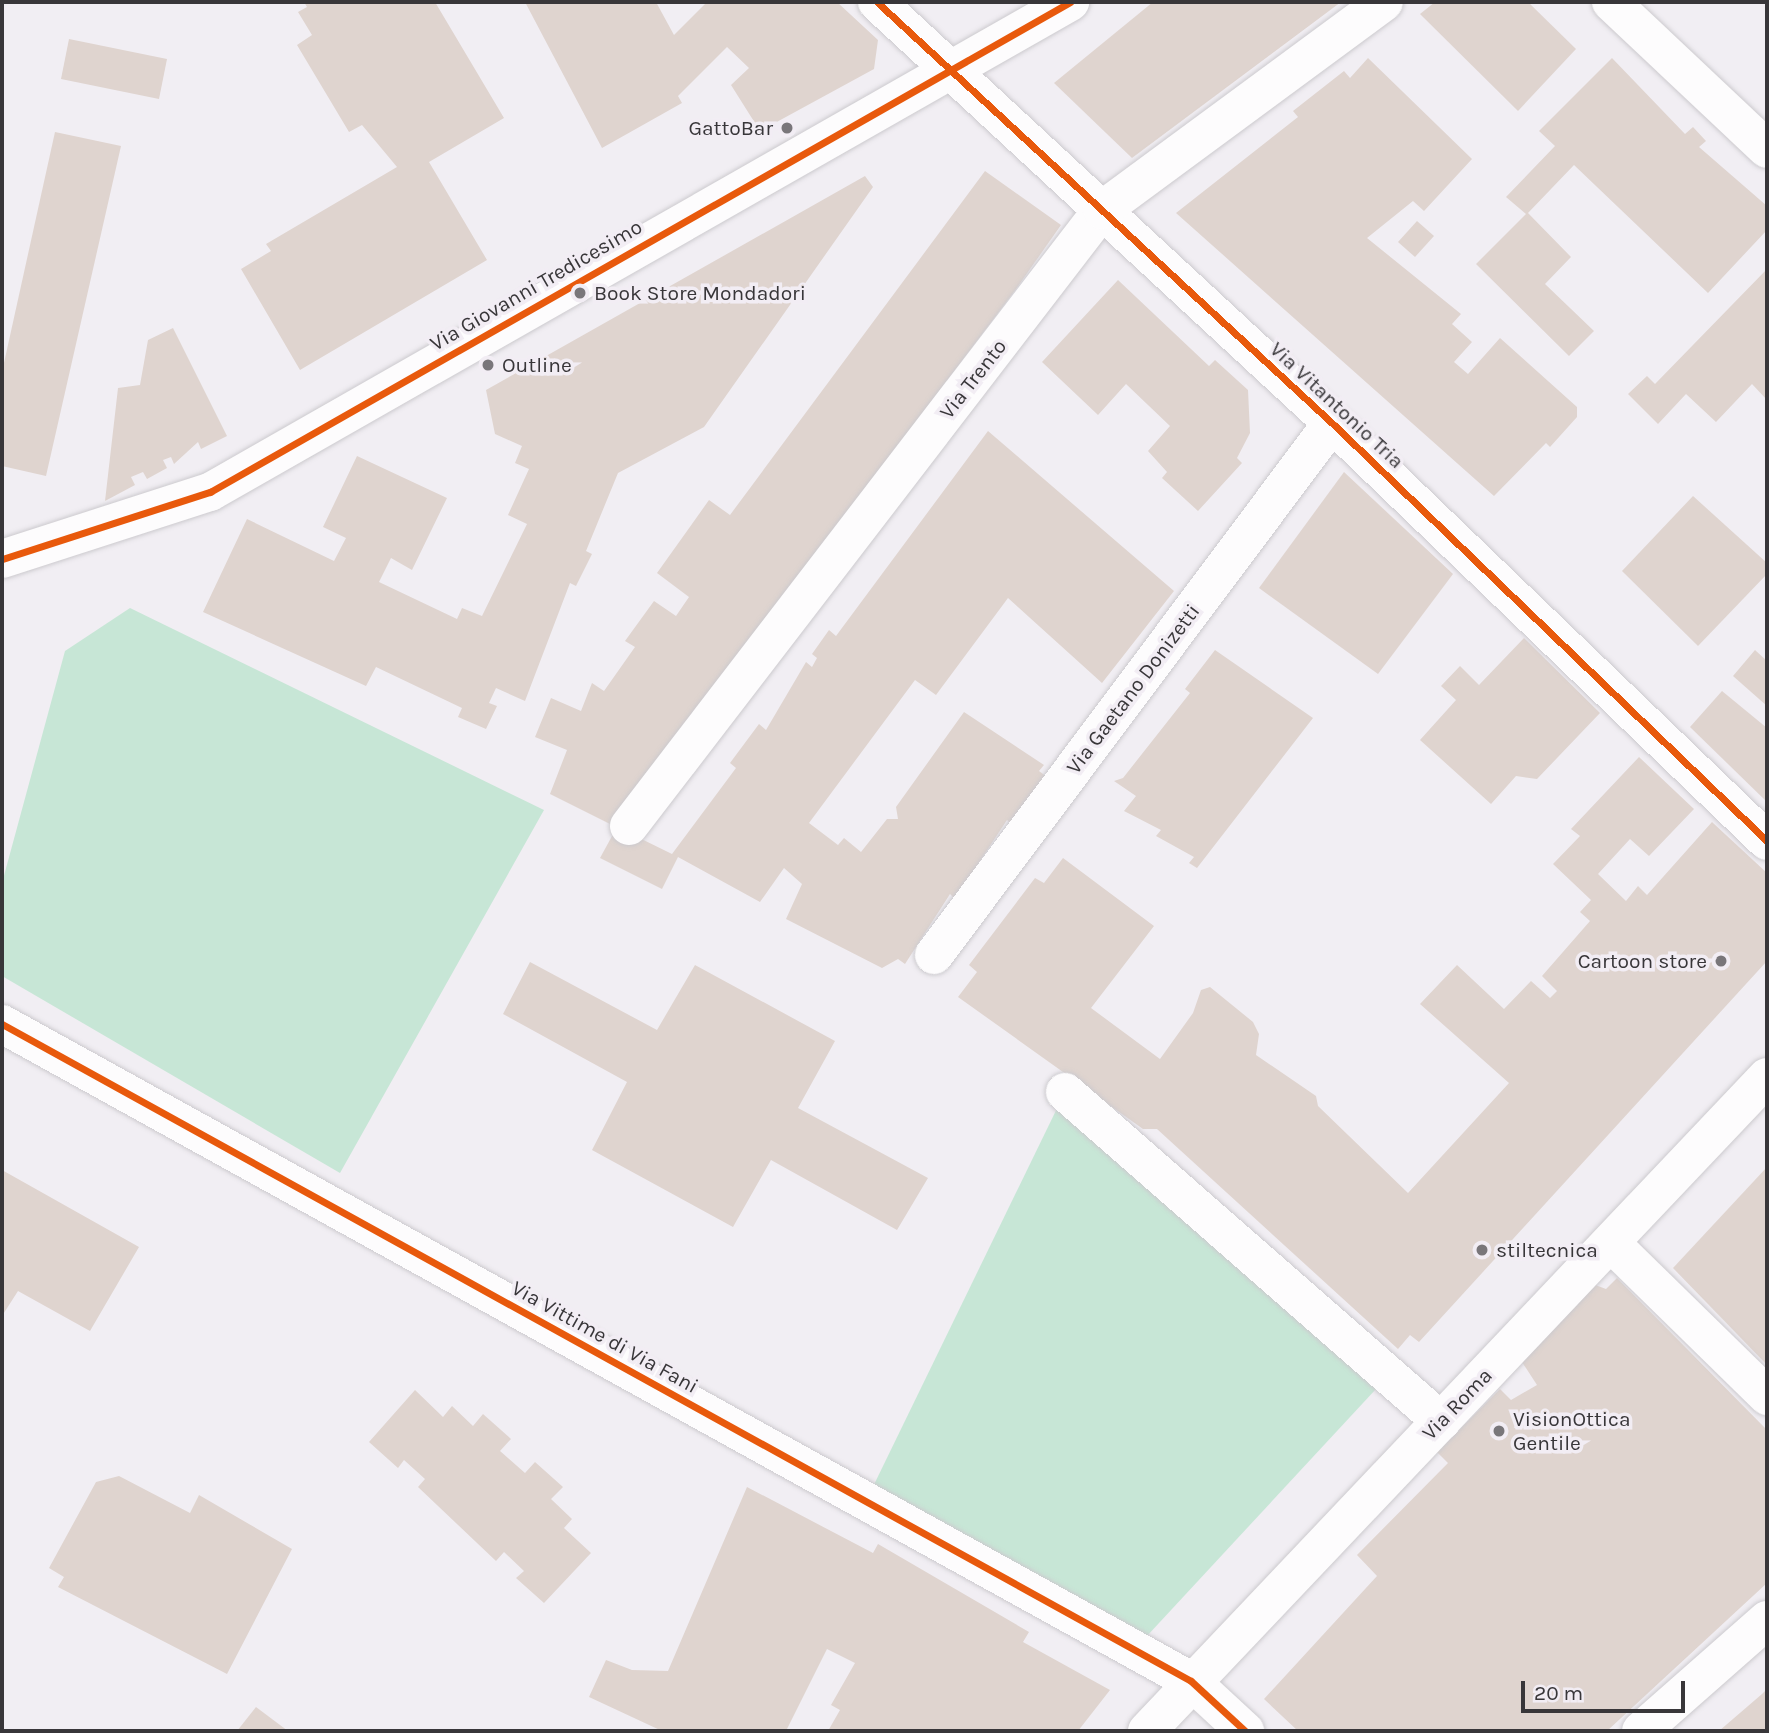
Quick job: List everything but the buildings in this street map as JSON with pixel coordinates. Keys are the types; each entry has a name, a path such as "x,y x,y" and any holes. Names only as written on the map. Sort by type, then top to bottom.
{"street":[{"name":"Via Vitantonio Tria","path":"877,2 1332,423 1767,841"},
{"name":"Via Giovanni Tredicesimo","path":"2,559 210,492 1070,2"},
{"name":"Via Trento","path":"629,826 1102,210 1384,2"},
{"path":"1611,2 1767,149"},
{"name":"Via Gaetano Donizetti","path":"934,955 1332,423"},
{"name":"Via Vittime di Via Fani","path":"2,1024 1191,1681 1245,1731"},
{"name":"Via Roma","path":"1147,1731 1191,1681 1767,1077"},
{"path":"1065,1092 1441,1421"},
{"path":"1611,1243 1767,1396"},
{"path":"1641,1731 1767,1620"}],"green space":[{"path":"130,608 544,810 340,1173 2,976 2,883 65,651"},
{"path":"1065,1092 1389,1375 1134,1650 866,1501"}],"cycle path":[{"path":"877,2 1332,423 1767,841"},
{"path":"2,559 210,492 1070,2"},
{"path":"2,1024 1191,1681 1245,1731"}],"place":[{"name":"GattoBar","path":"787,128"},
{"name":"Book Store Mondadori","path":"580,293"},
{"name":"Outline","path":"488,365"},
{"name":"Cartoon store","path":"1721,961"},
{"name":"stiltecnica","path":"1482,1250"},
{"name":"VisionOttica Gentile","path":"1499,1431"}]}
